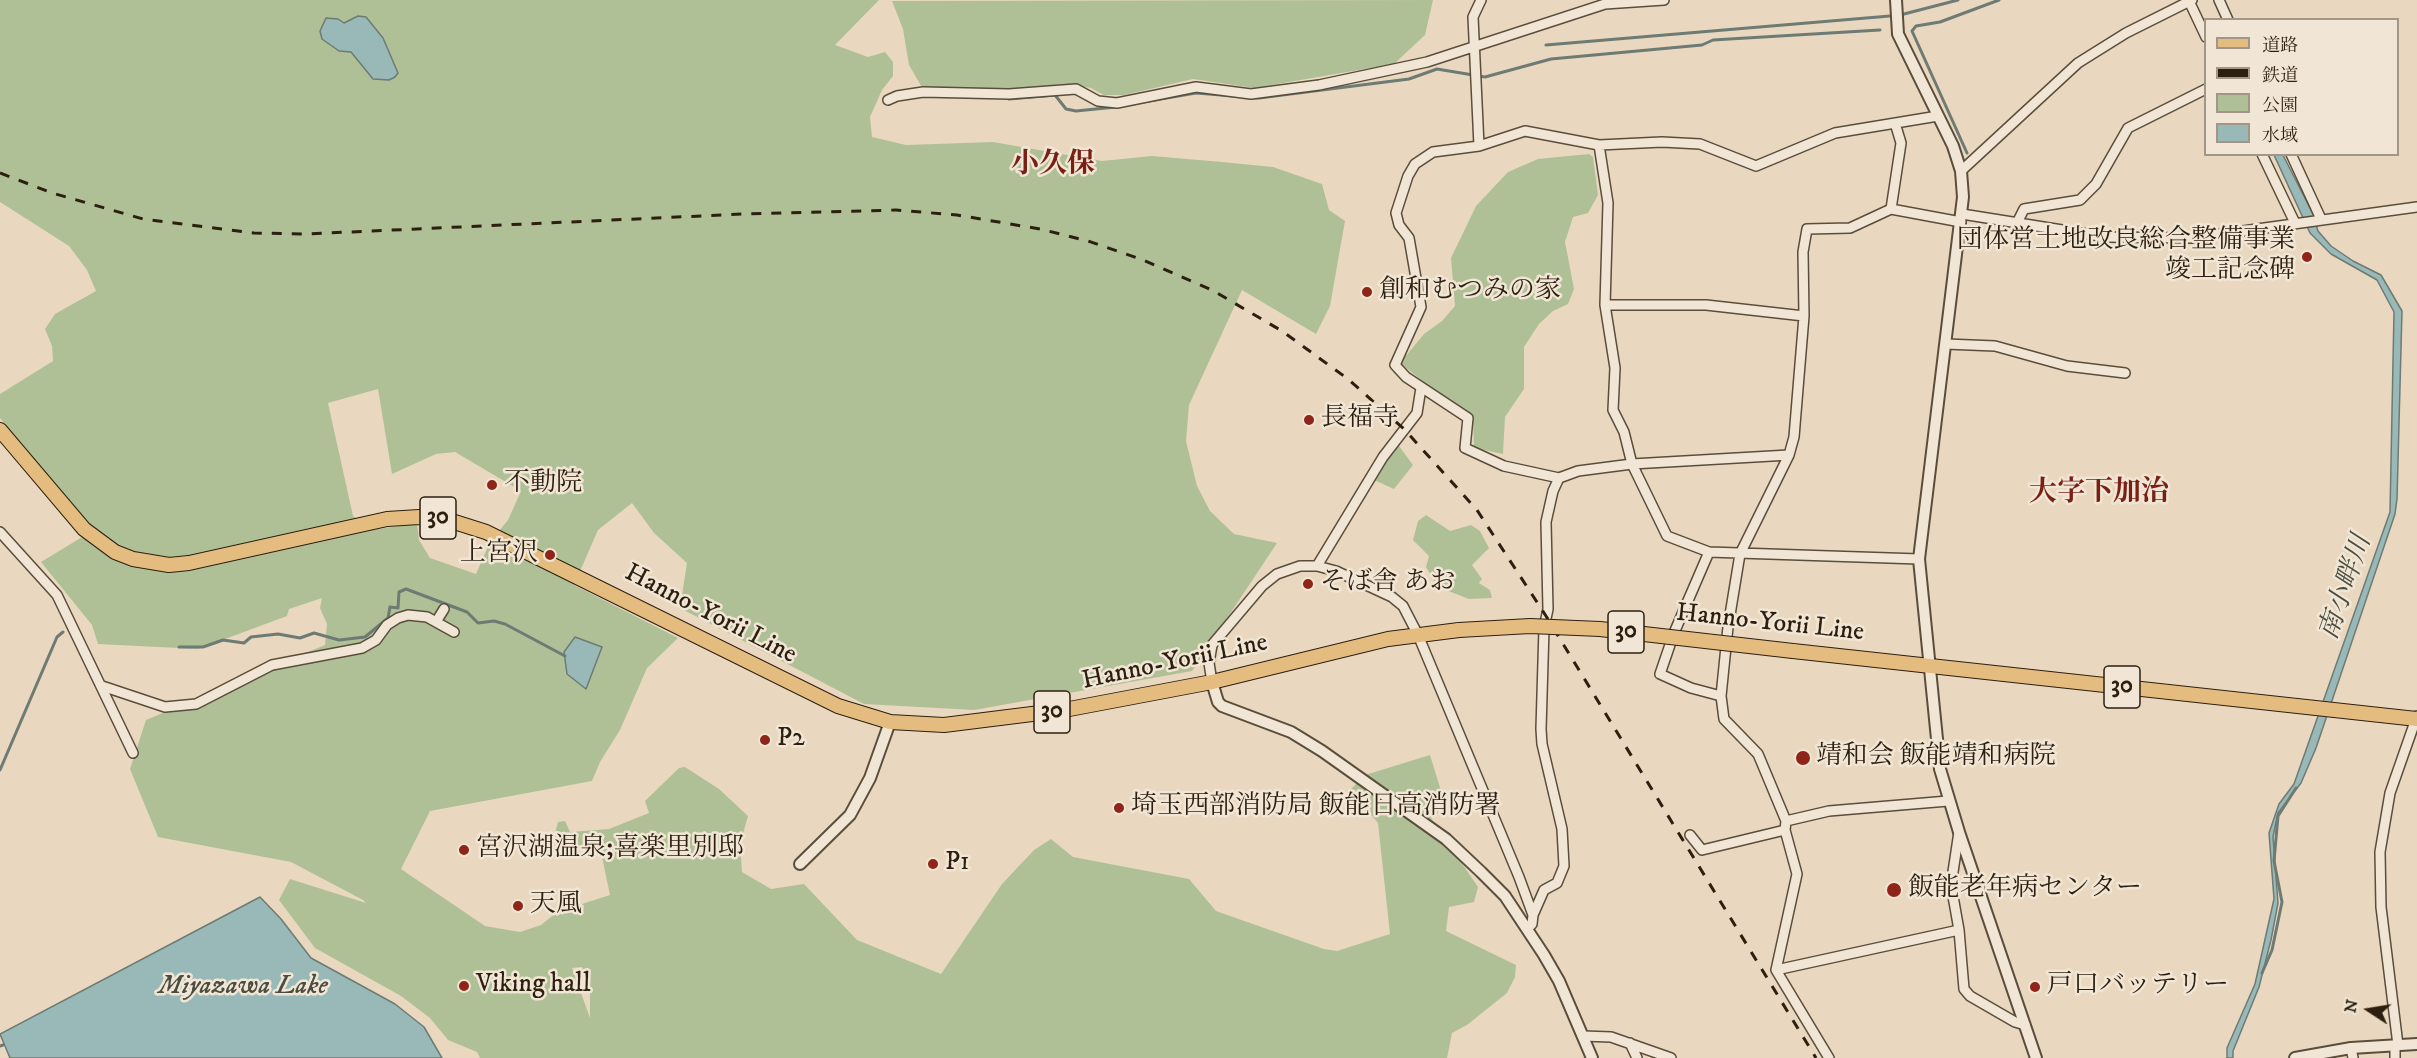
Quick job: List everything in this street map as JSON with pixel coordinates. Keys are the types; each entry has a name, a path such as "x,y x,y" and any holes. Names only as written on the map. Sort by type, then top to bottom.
{"main road":[{"name":"Hanno-Yorii Line","path":"0,430 84,529 115,552 133,559 169,565 189,563 387,519 419,516 445,519 486,532 838,706 890,722 944,725 1005,718 1131,699 1212,682 1388,639 1459,630 1530,626 1600,629 2417,718"}],"street":[{"path":"1479,146 1473,17 1481,0"},
{"path":"888,100 909,93 963,91 1009,94 1076,89 1105,103 1196,87 1251,94 1319,86 1427,62 1605,4 1664,0"},
{"path":"1896,0 1898,34 1953,146 1961,171 1961,218 1918,559 1940,769 1948,801 2036,1058"},
{"path":"2219,0 2227,18"},
{"path":"1961,171 2078,63 2127,33 2190,1 2204,35"},
{"path":"2017,223 2024,209 2069,204 2090,193 2128,128 2204,90"},
{"path":"1789,455 1632,464 1578,471 1559,478 1504,466 1465,448 1468,418 1421,388 1395,365 1421,307 1409,238 1399,225 1396,213 1408,176 1425,155 1479,146 1525,131 1599,145 1662,142 1700,144 1756,166 1835,133 1938,116"},
{"path":"1892,209 1901,143 1895,123"},
{"path":"1599,145 1608,203 1605,304 1615,368 1613,410 1624,432 1632,464 1666,536 1709,552 1918,559"},
{"path":"2263,156 2297,223"},
{"path":"2292,156 2319,219"},
{"path":"1829,1058 1776,970 1797,874 1786,826 1758,754 1724,719 1721,696 1728,627 1740,554 1789,455 1794,438 1804,316 1803,252 1807,229 1850,228 1892,209 2017,223 2106,237 2192,238 2417,207"},
{"path":"1605,304 1706,305 1804,316"},
{"path":"1946,344 1995,346 2067,366 2125,373"},
{"path":"1317,566 1383,456 1417,413 1421,404 1421,388"},
{"path":"1527,928 1532,924 1533,915 1544,890 1557,882 1564,866 1562,829 1542,744 1541,729 1544,628 1548,609 1546,522 1553,491 1559,478"},
{"path":"0,532 57,595 133,753"},
{"path":"1709,552 1674,633 1660,674 1690,688 1721,696"},
{"path":"1533,915 1520,877 1418,634 1403,606 1392,597 1336,571 1317,566 1291,568 1277,574 1262,586 1212,645 1209,663 1218,702 1222,706 1291,732 1331,757 1446,839 1504,896 1527,928 1559,981 1592,1058"},
{"path":"436,622 444,609"},
{"path":"102,686 165,707 196,704 272,665 362,648 376,640 387,625 398,618 417,615 454,632"},
{"path":"2396,1058 2397,1045 2381,907 2380,852 2390,793 2417,718"},
{"path":"800,864 850,815 874,769 890,722"},
{"path":"1690,835 1702,850 1829,811 1948,801"},
{"path":"1959,832 1951,885 1959,930 1964,989 1970,996 2025,1025"},
{"path":"1776,970 1959,930"},
{"path":"1583,1036 1611,1036 1671,1058"},
{"path":"1630,1043 1637,1058"},
{"path":"2295,1058 2417,1044"}],"green space":[{"path":"0,0 879,0 835,45 868,57 885,52 893,62 893,76 882,90 870,117 872,137 906,145 993,142 1102,161 1152,156 1273,167 1322,184 1329,210 1345,221 1330,306 1316,334 1242,290 1189,405 1186,441 1197,486 1210,511 1234,534 1277,543 1192,671 974,710 864,704 680,608 687,563 654,533 632,503 598,530 574,585 678,638 647,668 620,730 600,762 592,781 430,811 401,869 485,926 520,932 541,925 557,912 610,895 602,857 554,837 558,822 565,821 570,832 609,829 649,813 645,801 679,768 685,767 719,789 748,816 740,844 742,872 771,889 804,884 857,940 941,974 1002,884 1034,850 1051,839 1073,857 1189,879 1216,911 1324,949 1337,951 1390,934 1378,823 1350,790 1365,775 1430,755 1446,807 1431,818 1478,887 1474,902 1449,907 1446,931 1516,965 1515,977 1507,993 1467,1025 1452,1033 1447,1058 480,1058 477,1052 448,1040 430,1018 401,996 315,948 279,900 290,879 366,903 363,900 291,862 158,837 130,769 146,720 325,645 327,624 320,608 322,598 289,609 287,616 198,649 98,644 92,625 41,562 92,531 0,418 0,394 53,361 52,346 45,329 55,314 96,291 87,270 69,246 0,202","holes":["378,389 392,474 436,454 455,452 521,491 508,520 490,542 476,574 430,558 419,540 417,523 372,530 353,516 328,403","582,967 590,993 590,1018 572,968"]},
{"path":"1433,0 1425,35 1394,64 1254,88 1193,79 1124,95 1104,95 1091,88 1070,84 927,96 909,65 903,29 892,1"},
{"path":"1589,154 1593,157 1598,195 1588,213 1573,217 1565,242 1574,289 1568,304 1553,311 1539,324 1524,347 1524,389 1505,417 1503,454 1474,448 1473,421 1400,363 1424,334 1442,321 1455,306 1451,258 1476,206 1508,172 1538,159"},
{"path":"1394,446 1399,446 1413,465 1394,489 1374,480"},
{"path":"1426,515 1450,531 1471,525 1480,531 1489,548 1472,565 1482,579 1479,583 1490,590 1492,598 1469,599 1438,587 1426,567 1429,556 1413,540 1418,521"}],"water":[{"path":"358,16 366,17 383,38 398,73 395,77 389,80 373,79 351,52 339,51 322,39 320,31 326,18 338,19 344,23"},
{"path":"2274,156 2284,156 2313,214 2318,231 2331,246 2353,261 2381,275 2402,311 2397,499 2395,514 2316,748 2301,783 2278,813 2273,837 2278,903 2271,940 2259,987 2233,1051 2233,1058 2227,1058 2227,1048 2255,984 2274,899 2269,833 2279,804 2294,784 2390,512 2394,312 2377,280 2331,254 2310,233"},
{"path":"575,637 602,647 586,689 567,674 564,652"},
{"name":"Miyazawa Lake","path":"260,897 281,919 311,958 395,1004 424,1027 442,1058 10,1058 0,1034"}],"waterway":[{"path":"1904,14 1958,0"},
{"path":"1967,153 1912,31 1916,26 1940,22 1999,0"},
{"path":"1546,45 1890,16"},
{"path":"1137,103 1196,93 1259,98 1409,79 1437,69 1485,77 1551,59 1702,45 1713,40 1880,30"},
{"path":"1009,99 1055,95 1066,109 1076,111 1116,107"},
{"path":"179,647 203,647 223,640 244,643 251,637 278,634 300,638 314,633 339,640 365,637 388,618 390,607 398,608 399,592 406,589 467,612 478,623 494,621 505,624 565,656"},
{"path":"0,770 57,637 63,632"},
{"name":"南小畔川","path":"2262,973 2272,950 2282,902 2274,861 2278,816 2296,788"}],"railway":[{"path":"0,173 52,193 143,219 254,233 306,234 744,214 896,210 957,215 1040,229 1088,241 1143,260 1212,290 1282,331 1348,379 1404,429 1477,510 1546,616 1816,1058"}],"place":[{"name":"団体営土地改良総合整備事業 竣工記念碑","path":"2307,257"},
{"name":"創和むつみの家","path":"1367,292"},
{"name":"長福寺","path":"1309,420"},
{"name":"不動院","path":"492,485"},
{"name":"上宮沢","path":"550,555"},
{"name":"そば舎 あお","path":"1308,584"},
{"name":"P2","path":"765,740"},
{"name":"靖和会 飯能靖和病院","path":"1803,758"},
{"name":"埼玉西部消防局 飯能日高消防署","path":"1119,808"},
{"name":"宮沢湖温泉;喜楽里別邸","path":"464,850"},
{"name":"P1","path":"933,864"},
{"name":"飯能老年病センター","path":"1894,890"},
{"name":"天風","path":"518,906"},
{"name":"Viking hall","path":"464,986"},
{"name":"戸口バッテリー","path":"2035,987"}],"district":[{"name":"小久保","path":"1053,166"},
{"name":"大字下加治","path":"2099,494"}]}
